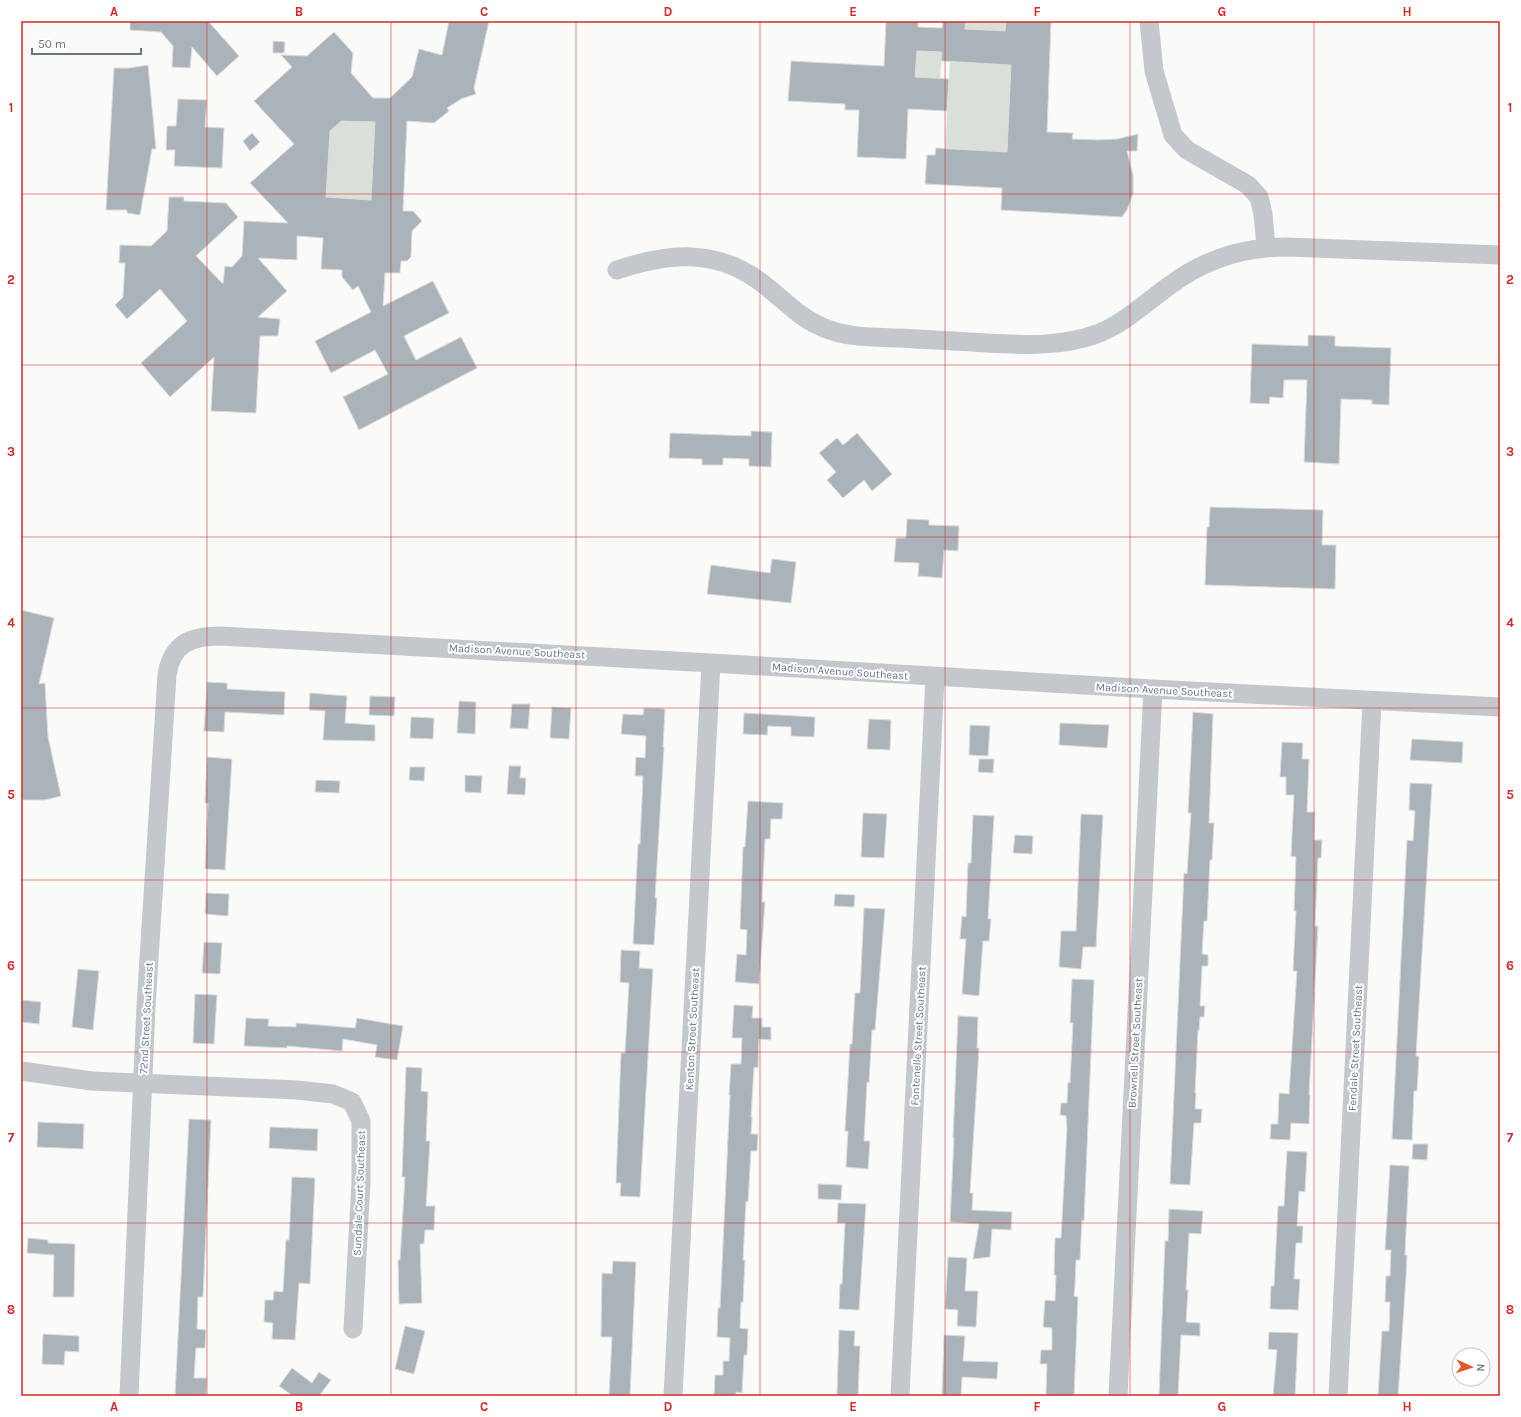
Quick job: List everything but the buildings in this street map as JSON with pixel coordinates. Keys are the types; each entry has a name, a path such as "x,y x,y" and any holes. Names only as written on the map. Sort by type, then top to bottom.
{"street":[{"path":"1149,21 1154,71 1173,135 1187,150 1248,185 1259,197 1263,214 1266,247"},
{"path":"617,270 634,264 664,258 690,256 704,258 731,265 743,271 766,286 802,317 832,331 870,337 1045,345 1079,340 1108,329 1131,316 1170,285 1195,269 1231,255 1266,247 1500,255"},
{"name":"Madison Avenue Southeast","path":"182,645 198,637 221,636 935,677 1500,707"},
{"name":"72nd Street Southeast","path":"128,1396 142,1083 166,675 168,664 172,656 182,645"},
{"name":"Kenton Street Southeast","path":"673,1396 711,663"},
{"name":"Fontenelle Street Southeast","path":"900,1396 935,677"},
{"name":"Brownell Street Southeast","path":"1118,1396 1153,689"},
{"name":"Fendale Street Southeast","path":"1338,1396 1372,701"},
{"name":"Sundale Court Southeast","path":"21,1071 92,1081 297,1090 333,1094 352,1102 361,1121 361,1182 353,1329"}],"shaded area":[{"path":"966,21 1006,21 1005,31 965,29"},
{"path":"917,51 942,52 940,79 915,77"},
{"path":"950,62 1011,65 1007,152 945,148"},
{"path":"337,121 375,122 371,200 326,197 330,131 337,124"}]}
